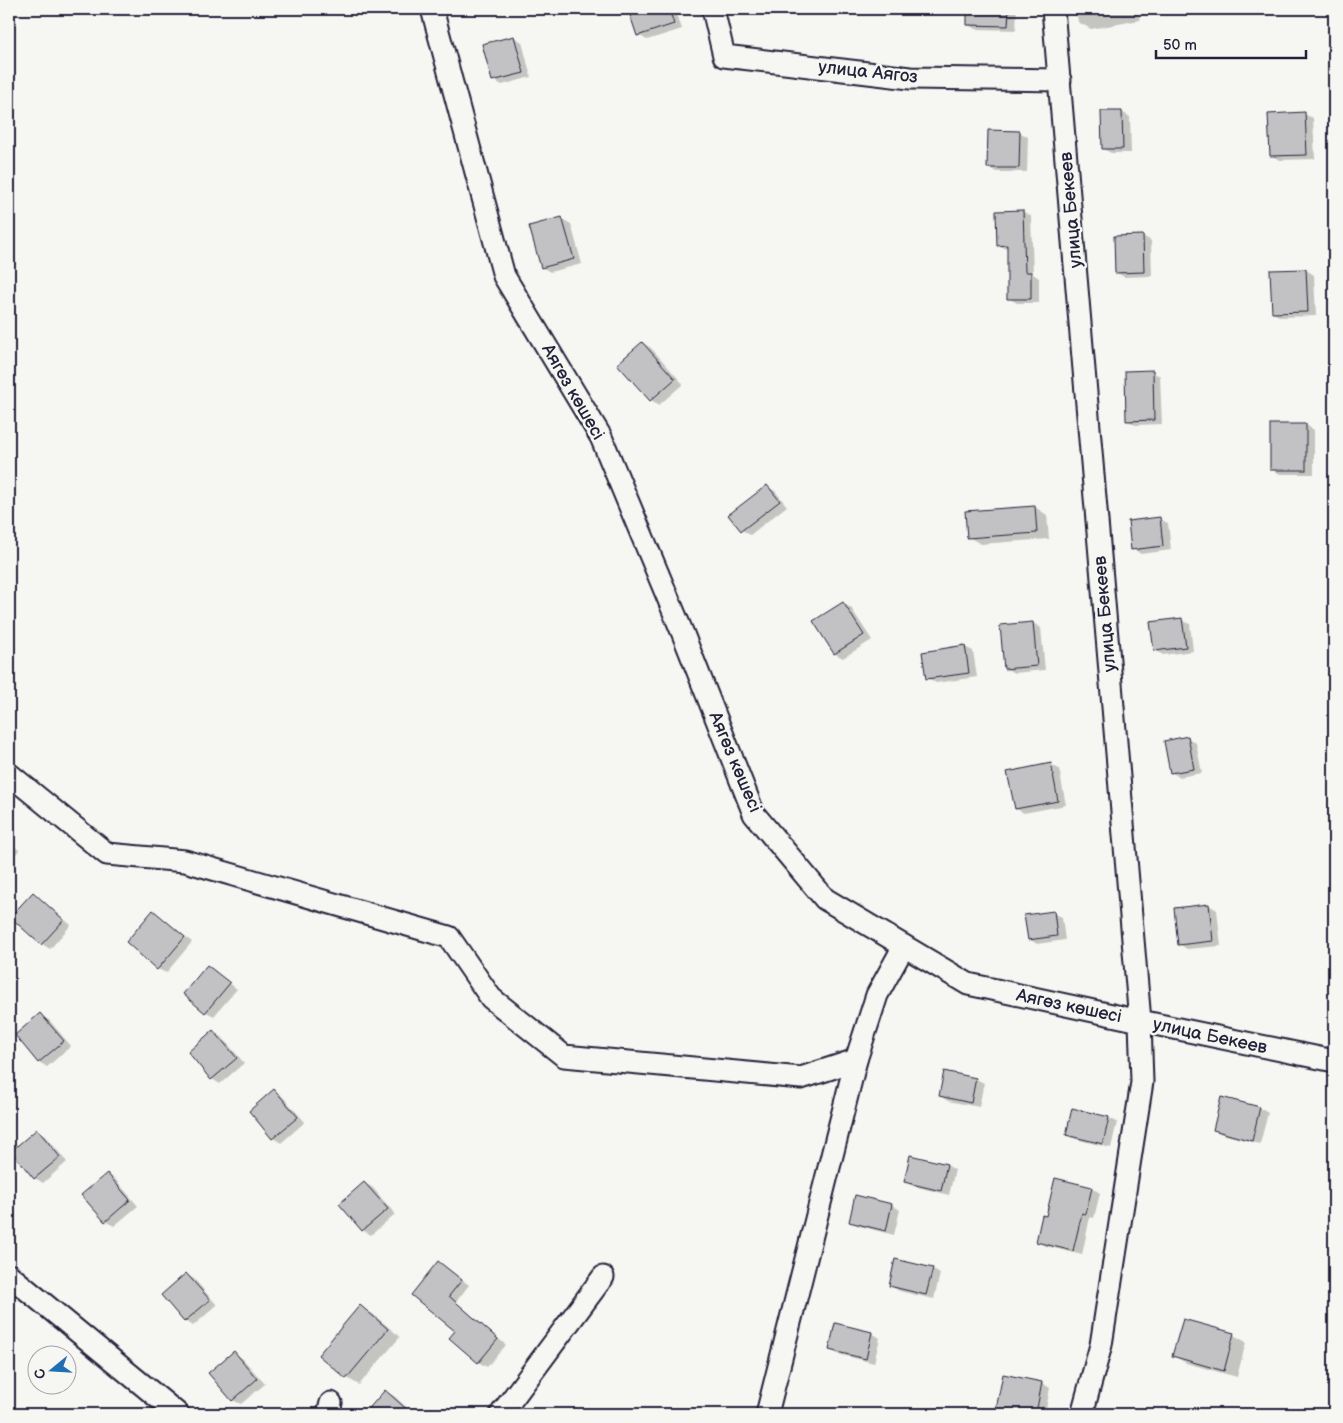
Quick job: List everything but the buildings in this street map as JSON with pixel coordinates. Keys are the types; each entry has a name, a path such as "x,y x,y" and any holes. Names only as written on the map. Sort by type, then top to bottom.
{"street":[{"name":"Аягөз көшесі","path":"432,9 504,276 601,437 684,634 754,814 825,899 968,984 1140,1022 1142,1082 1101,1345 1082,1414"},
{"name":"улица Аягоз","path":"713,9 724,56 910,78 1060,80"},
{"name":"улица Бекеев","path":"1054,9 1140,1022 1334,1061"},
{"path":"9,774 107,854 185,861 449,937 491,998 564,1056 801,1078 856,1060"},
{"path":"767,1414 856,1060 877,995 904,946"},
{"path":"9,1275 178,1414"},
{"path":"500,1414 603,1277"}]}
